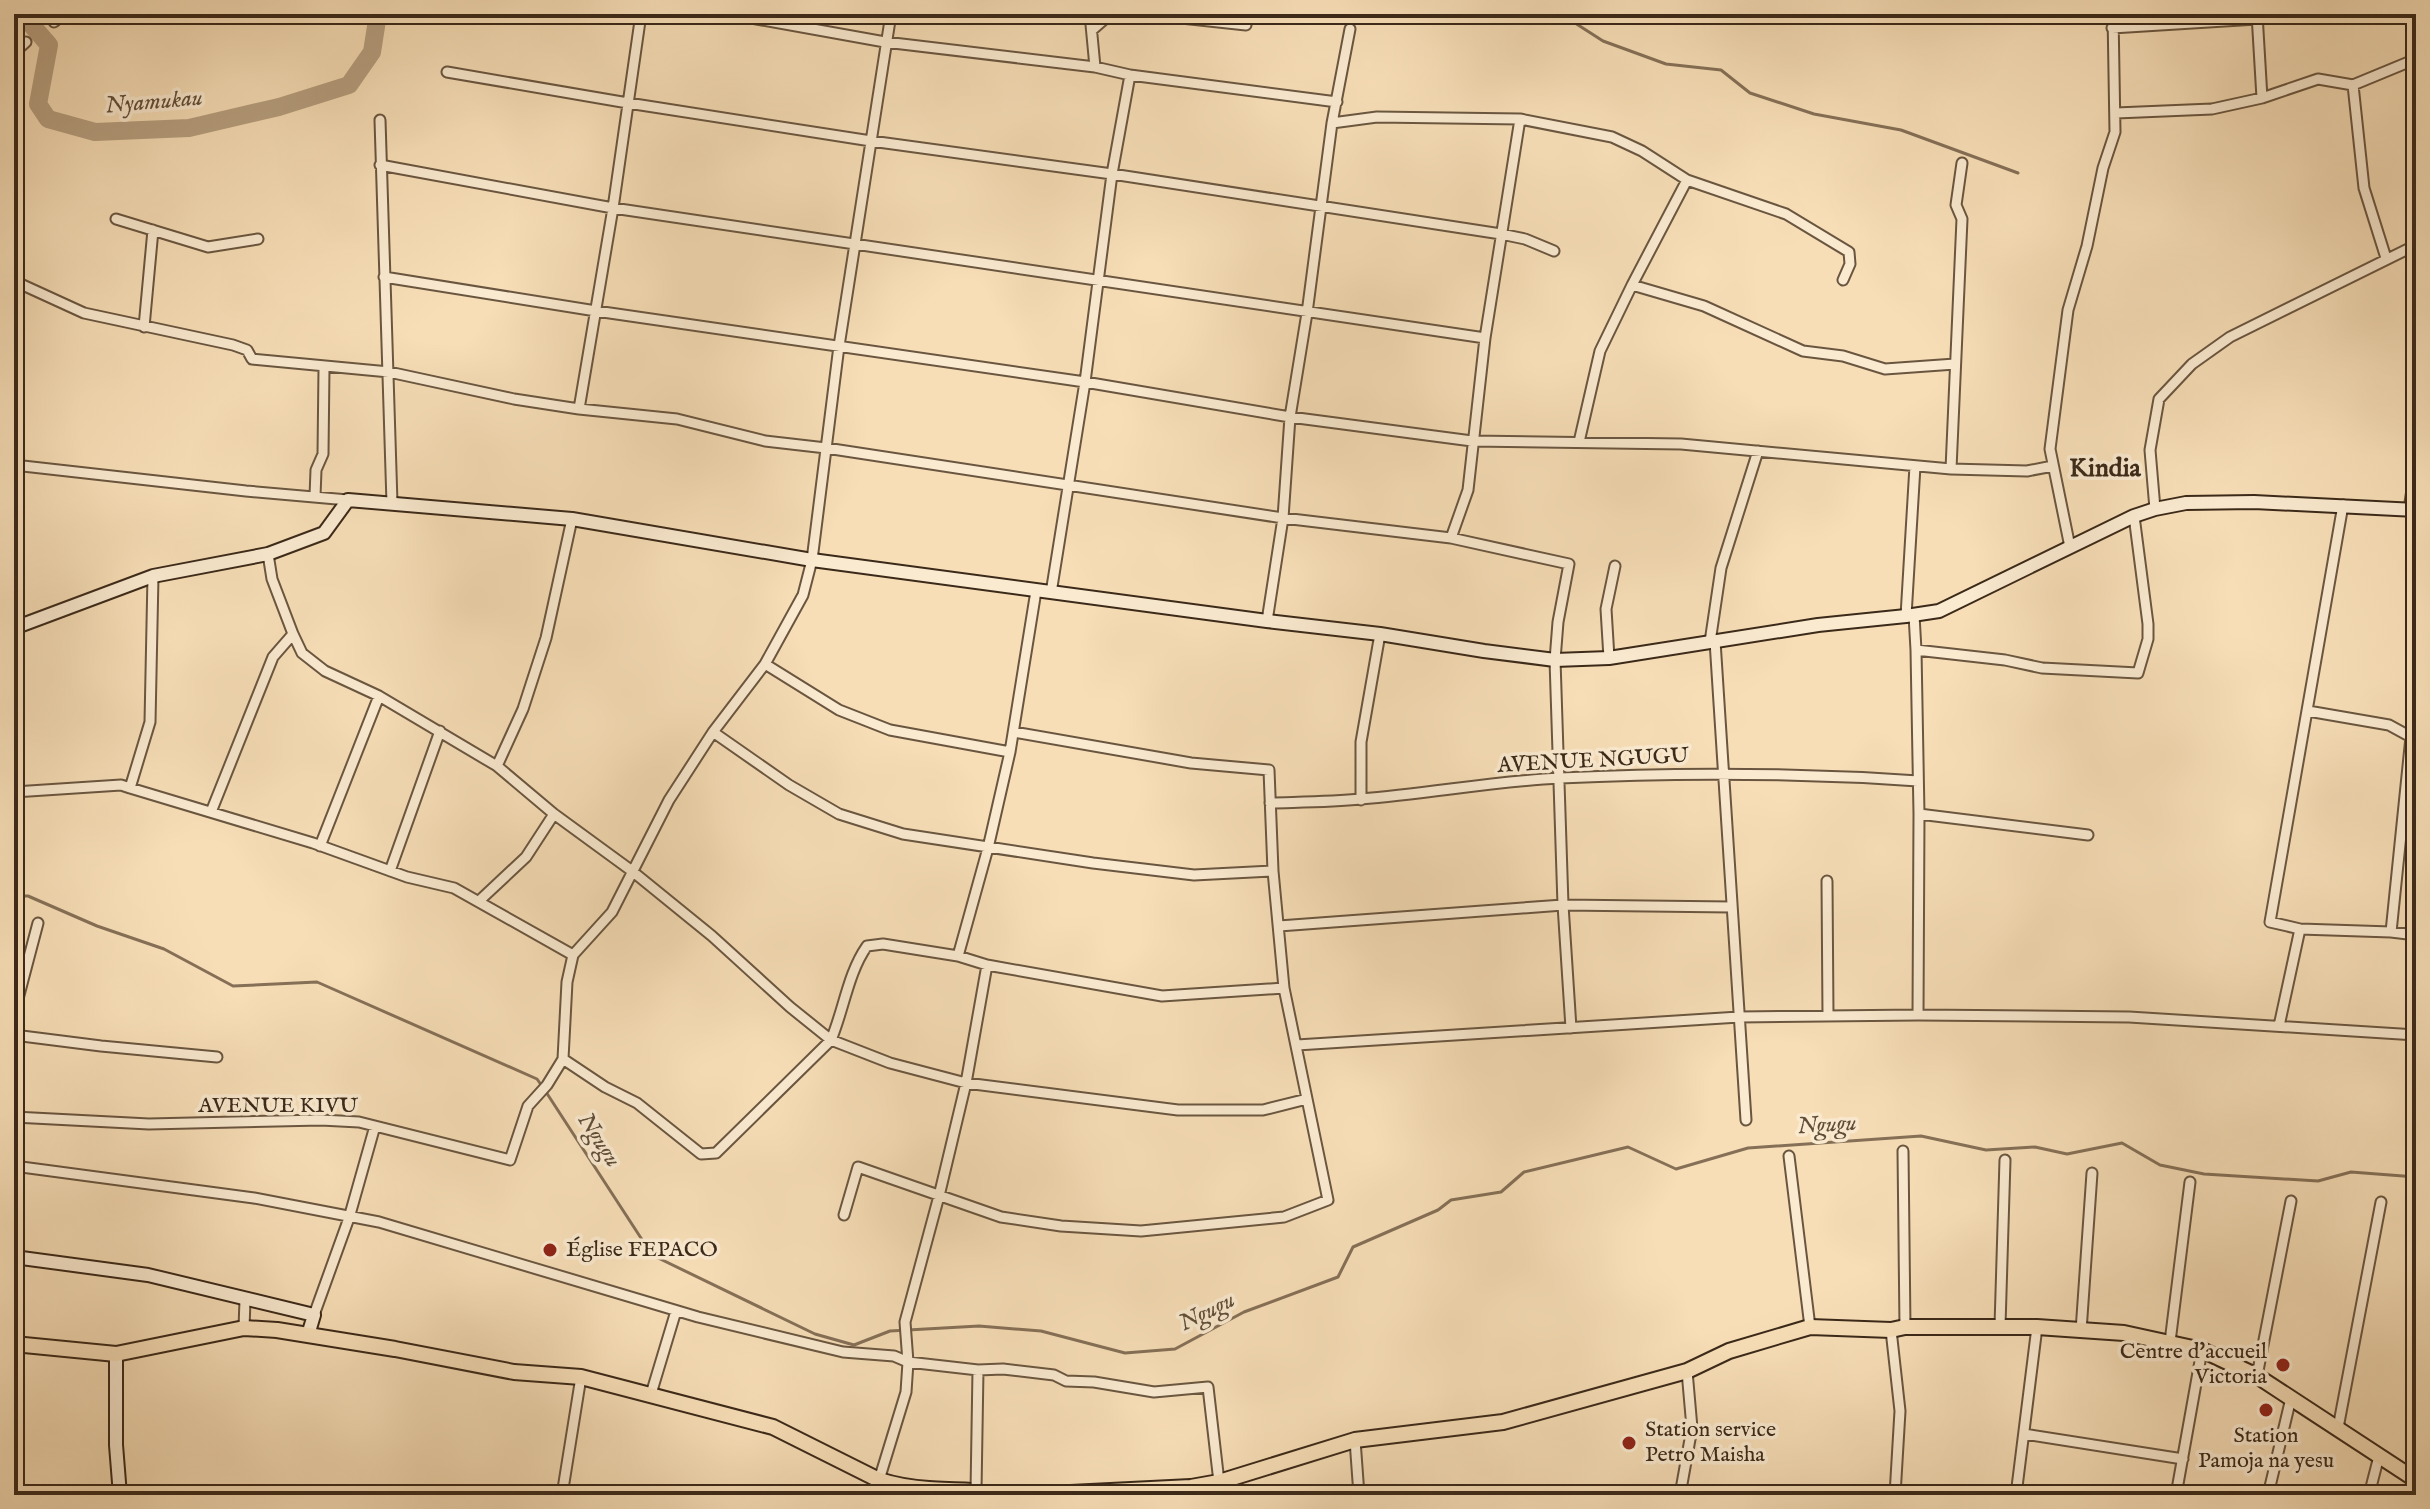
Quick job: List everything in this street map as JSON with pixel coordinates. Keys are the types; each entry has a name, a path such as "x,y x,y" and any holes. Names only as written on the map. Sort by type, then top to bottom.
{"main road":[{"path":"1030,1495 1190,1491 1355,1440 1503,1422 1687,1371 1729,1351 1810,1327 2037,1327 2124,1333 2202,1350 2257,1376 2416,1480"},
{"path":"14,1344 116,1354 244,1328 277,1330 514,1372 581,1377 773,1427 879,1480 927,1489 981,1493"}],"street":[{"path":"54,22 64,14"},
{"path":"579,409 613,208 641,14"},
{"path":"729,14 885,42 1095,67 1130,75 1337,102"},
{"path":"891,14 839,346 812,560 803,595 765,664 713,732 669,800 612,912 573,955 567,982 563,1059 605,1087 637,1103 701,1154 716,1153 831,1040 857,961 867,946 883,944 958,956 987,965 1162,996 1284,988"},
{"path":"1090,14 1095,67"},
{"path":"1092,30 1114,14"},
{"path":"1144,14 1246,25"},
{"path":"2070,547 2050,449 2068,310 2087,246 2103,168 2115,132 2113,14"},
{"path":"2112,28 2190,19 2257,16 2262,98"},
{"path":"1267,621 1283,518 1290,417 1332,123 1350,29"},
{"path":"14,53 26,42"},
{"path":"2116,113 2212,109 2262,98 2318,79 2353,85 2416,59"},
{"path":"447,72 871,141 1112,174 1501,234 1525,239 1554,251"},
{"path":"1051,593 1085,382 1112,174 1130,75"},
{"path":"2353,85 2364,188 2386,258"},
{"path":"1332,123 1377,117 1520,119 1612,137 1642,151 1687,180 1786,214 1849,252 1850,264 1843,280"},
{"path":"1451,538 1468,490 1485,338 1520,119"},
{"path":"380,120 392,503"},
{"path":"1951,469 1962,219 1956,205 1962,163"},
{"path":"380,165 613,208 1485,338"},
{"path":"1579,442 1600,351 1687,180"},
{"path":"116,219 208,247 258,239"},
{"path":"144,327 153,230"},
{"path":"2155,509 2150,450 2159,399 2192,364 2230,337 2416,245"},
{"path":"384,277 1085,382 1290,417 1472,441 1681,444 1951,469 2027,471 2053,466"},
{"path":"14,281 84,313 233,345 247,350 252,359 389,372 514,399 677,419 765,441 1283,518 1451,538 1569,564 1558,622 1555,660 1563,905 1571,1028"},
{"path":"1632,285 1704,306 1803,351 1843,356 1885,369 1955,364"},
{"path":"315,496 316,470 323,454 324,368"},
{"path":"1746,1120 1725,774 1713,641 1721,568 1758,451"},
{"path":"14,465 246,491 572,519 812,560 1380,634 1555,660 1609,658 1840,622 1939,611 2134,516 2186,503 2343,505 2413,510 2416,464"},
{"path":"1915,466 1910,616 1916,650 1918,1015"},
{"path":"14,628 153,576 268,554 324,533 348,500"},
{"path":"2343,505 2270,922 2300,929 2416,935"},
{"path":"1916,650 2005,660 2042,668 2138,673 2148,639 2148,624 2134,516"},
{"path":"497,766 523,709 546,638 572,519"},
{"path":"268,554 272,579 302,653 325,671 379,696 497,766 712,936 831,1040 890,1063 966,1083 1178,1110 1263,1110 1307,1099"},
{"path":"1609,658 1606,609 1615,566"},
{"path":"130,788 150,722 153,576"},
{"path":"958,956 1010,752 1036,591"},
{"path":"211,812 273,657 293,634"},
{"path":"1361,800 1361,742 1380,634"},
{"path":"765,664 839,710 890,730 1010,752"},
{"path":"320,846 379,696"},
{"path":"2308,711 2389,725 2413,738 2391,932"},
{"path":"390,871 440,731"},
{"path":"713,732 789,785 839,814 903,834 1194,875 1273,871"},
{"path":"844,1215 858,1167 1001,1217 1061,1226 1141,1231 1284,1217 1328,1200 1284,988 1273,871 1269,770 1191,763 1014,732"},
{"name":"AVENUE NGUGU","path":"1270,803 1361,800 1474,785 1559,778 1725,774 1829,775 1918,781"},
{"path":"14,792 121,785 320,846 407,877 454,888 573,955"},
{"path":"479,901 526,857 554,814"},
{"path":"1919,814 2088,835"},
{"path":"1827,881 1828,1016"},
{"path":"1279,926 1563,905 1731,907"},
{"path":"14,1014 38,923"},
{"path":"2279,1026 2300,929"},
{"path":"879,1480 906,1392 908,1362 905,1322 966,1083 987,965"},
{"path":"1297,1045 1739,1017 1918,1015 2129,1017 2416,1035"},
{"path":"14,1035 217,1057"},
{"name":"AVENUE KIVU","path":"14,1117 149,1124 321,1120 375,1126 510,1160 528,1106 544,1089 563,1059"},
{"path":"308,1335 349,1218 375,1126"},
{"path":"1895,1495 1900,1411 1898,1328 1903,1151"},
{"path":"1789,1156 1810,1327"},
{"path":"2000,1326 2005,1160"},
{"path":"14,1166 254,1198 379,1222 676,1311 843,1352 894,1356 908,1362 978,1370 1003,1369 1054,1375 1066,1381 1094,1382 1154,1392 1208,1387 1219,1482"},
{"path":"2081,1331 2092,1173"},
{"path":"2170,1342 2190,1182"},
{"path":"2257,1376 2291,1201"},
{"path":"2338,1428 2381,1202"},
{"path":"14,1257 148,1275 314,1315"},
{"path":"244,1328 245,1300"},
{"path":"651,1394 676,1311"},
{"path":"2016,1495 2037,1327"},
{"path":"2176,1495 2202,1350"},
{"path":"116,1354 116,1445 120,1495"},
{"path":"978,1370 981,1493"},
{"path":"1680,1495 1692,1428 1687,1371"},
{"path":"562,1495 581,1377"},
{"path":"2268,1495 2291,1398"},
{"path":"2024,1434 2183,1459"},
{"path":"1355,1440 1359,1495"},
{"path":"2369,1495 2379,1456"}],"waterway":[{"name":"Nyamukau","path":"22,14 49,45 38,104 48,119 95,132 189,128 279,107 349,85 372,52 378,14"},
{"path":"1561,14 1603,41 1666,64 1721,70 1750,93 1814,114 1901,130 2018,173"},
{"name":"Ngugu","path":"14,896 28,896 97,926 164,949 233,986 317,982 537,1079 542,1086"},
{"name":"Ngugu","path":"546,1092 652,1255 815,1334 854,1345 890,1331 979,1326 1041,1331 1125,1353 1175,1349 1244,1312 1338,1277 1353,1247 1438,1210 1451,1200 1501,1192 1524,1172 1628,1147 1676,1169 1748,1148 1921,1136 1986,1150 2035,1147 2067,1154 2122,1143 2160,1165 2204,1174 2318,1181 2351,1172 2416,1177"}],"place":[{"name":"Église FEPACO","path":"550,1250"},
{"name":"Centre d'accueil Victoria","path":"2283,1365"},
{"name":"Station Pamoja na yesu","path":"2266,1410"},
{"name":"Station service Petro Maisha","path":"1629,1443"}],"district":[{"name":"Kindia","path":"2105,468"}]}
